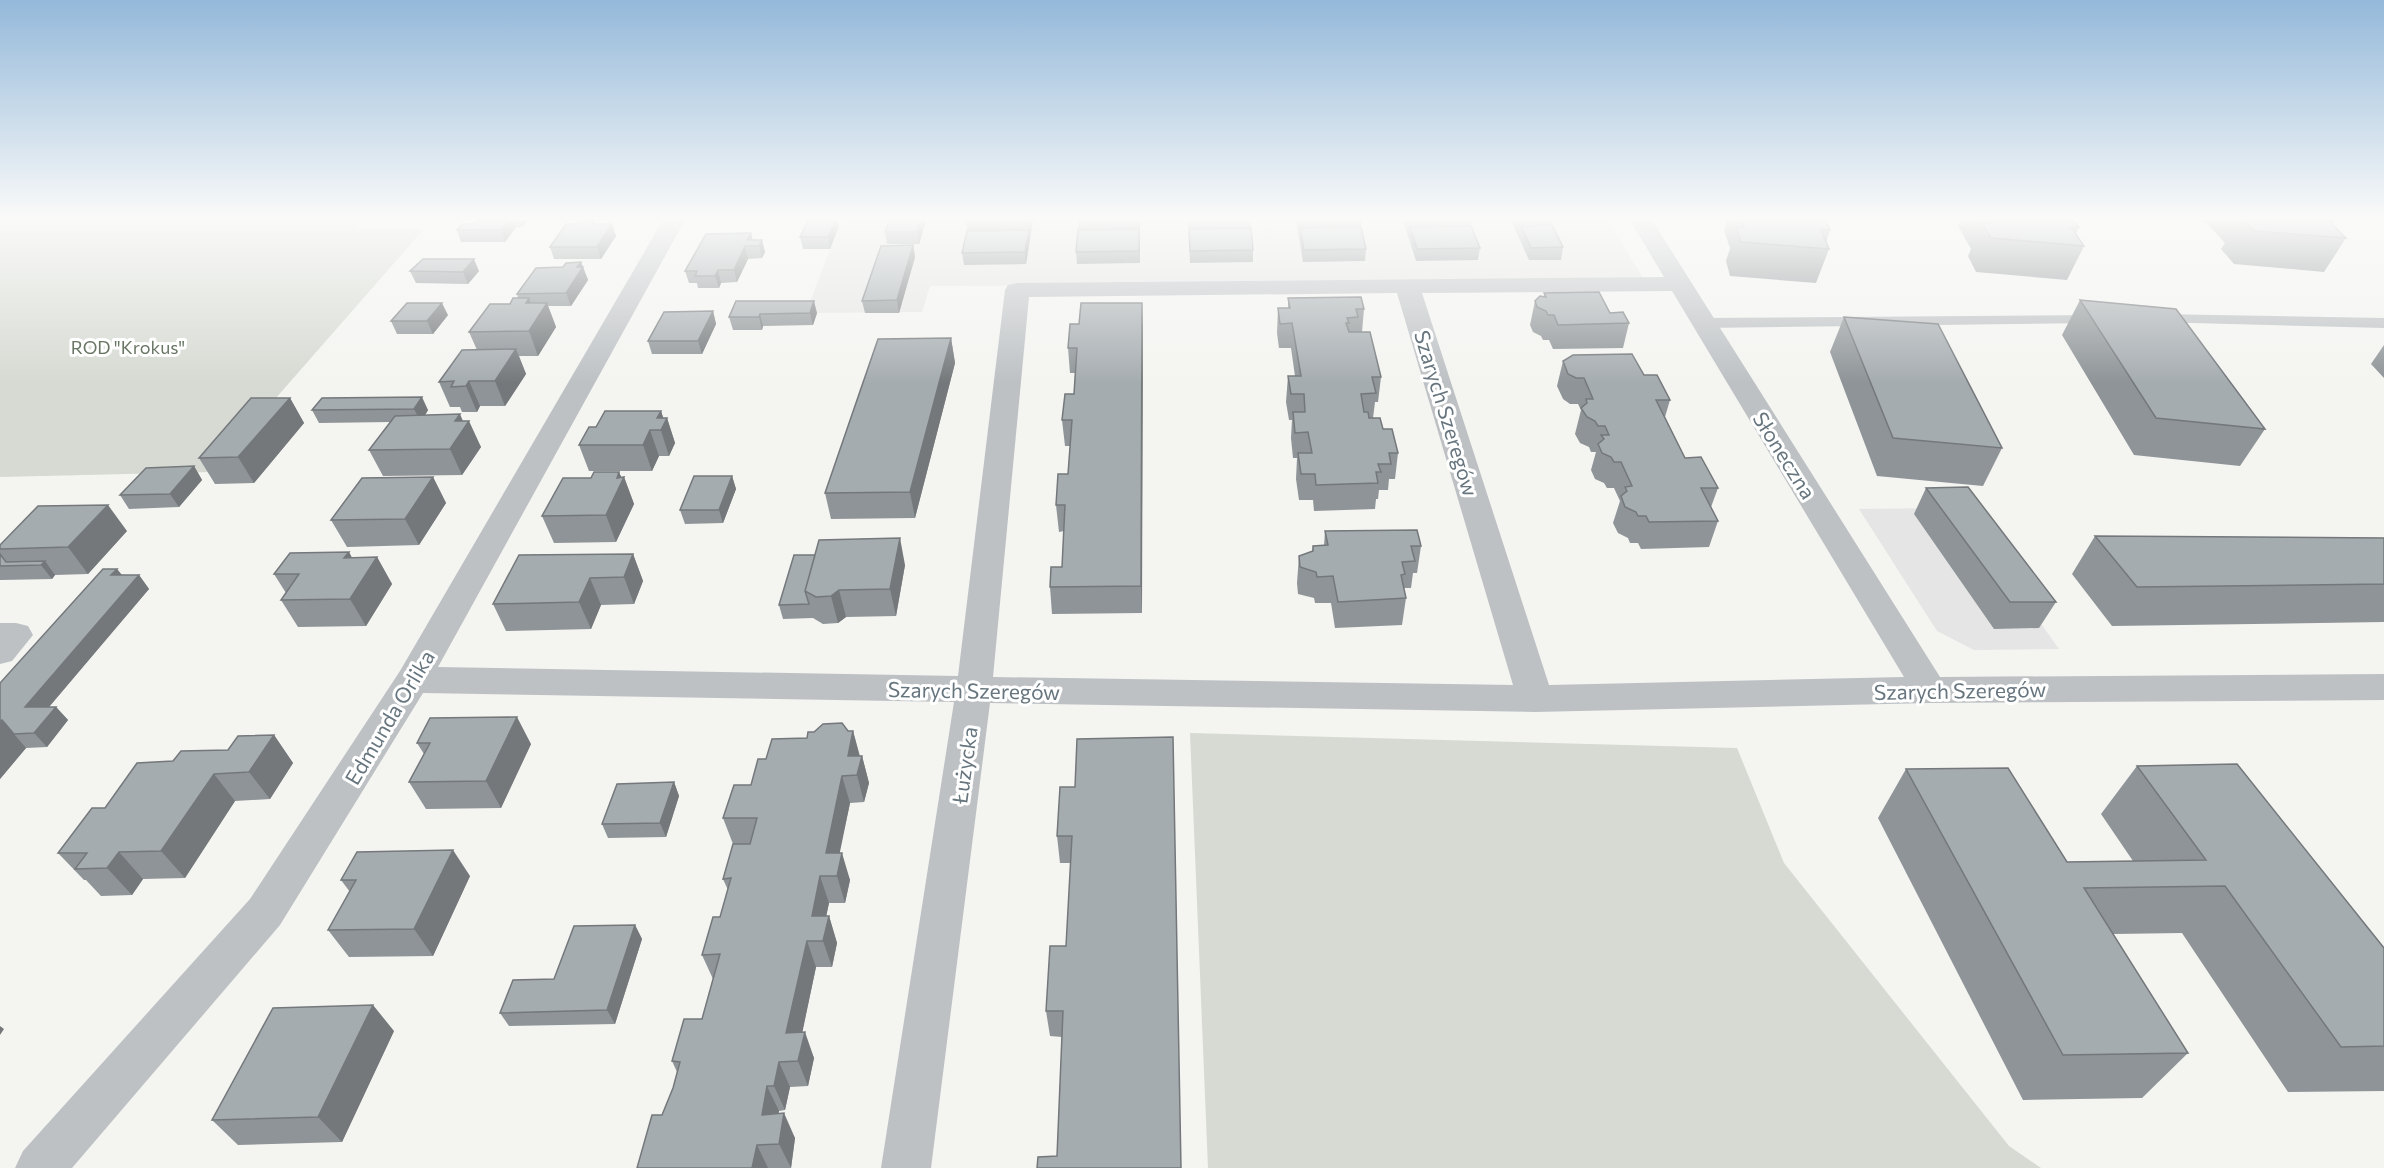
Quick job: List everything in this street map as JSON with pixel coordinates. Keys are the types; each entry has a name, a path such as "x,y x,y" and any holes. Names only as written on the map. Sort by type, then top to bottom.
{"street":[{"name":"Edmunda Orlika","path":"40,1168 265,912 413,680 643,275"},
{"name":"Słoneczna","path":"1676,275 1703,323 1930,690"},
{"path":"1407,286 1682,284"},
{"name":"Szarych Szeregów","path":"1407,286 1535,699"},
{"name":"Łużycka","path":"906,1168 974,689 1017,290 1407,286"},
{"path":"0,635 16,635 0,652"},
{"name":"Szarych Szeregów","path":"413,680 1535,699 1930,690 2384,687"}],"lane":[{"path":"2138,319 2384,323"},
{"path":"1703,323 2115,320"}],"shaded area":[{"path":"820,275 1641,275 1645,281 930,286 922,312 806,313"},
{"path":"1959,508 2059,649 1974,650 1937,631 1859,509"}],"green space":[{"name":"ROD \"Krokus\"","path":"0,275 384,275 211,472 0,477"},
{"path":"1190,733 1737,748 1784,863 2009,1146 2041,1168 1208,1168"}],"building":[{"path":"531,275 578,275 566,293 517,294"},
{"path":"696,275 716,275 715,276"},
{"path":"871,275 904,275 897,300 862,301"},
{"path":"1599,292 1610,313 1623,312 1629,323 1558,325 1554,315 1548,315 1546,311 1537,307 1535,301 1540,296 1546,297 1544,293"},
{"path":"1361,297 1364,309 1356,309 1358,317 1347,318 1349,323 1346,323 1349,332 1370,332 1381,377 1372,377 1376,393 1361,394 1364,412 1368,412 1369,418 1380,418 1383,429 1392,429 1398,453 1389,453 1391,464 1378,464 1381,472 1376,472 1378,483 1316,485 1315,474 1301,474 1298,453 1312,453 1308,432 1295,433 1293,412 1305,412 1304,394 1291,394 1288,376 1301,376 1292,323 1280,324 1278,308 1290,308 1288,298"},
{"path":"513,298 529,298 526,303 547,303 529,331 469,332 490,304 510,304"},
{"path":"2080,300 2176,309 2265,429 2156,418"},
{"path":"736,301 814,301 810,313 729,317"},
{"path":"407,303 442,303 427,321 391,321"},
{"path":"1081,303 1142,303 1141,586 1050,587 1051,567 1062,567 1065,505 1056,505 1058,474 1068,474 1072,420 1062,420 1065,394 1074,394 1077,348 1068,348 1070,324 1079,324"},
{"path":"713,311 698,341 648,341 664,312"},
{"path":"1844,317 1938,324 2002,448 1893,438"},
{"path":"951,338 910,492 825,493 878,339"},
{"path":"516,349 495,381 469,381 466,386 451,387 454,381 439,382 462,350"},
{"path":"1632,354 1644,375 1657,375 1670,400 1656,400 1685,458 1701,457 1718,488 1701,488 1718,521 1649,522 1646,516 1638,516 1636,512 1625,507 1621,496 1627,491 1625,487 1632,486 1621,462 1614,462 1611,457 1602,453 1598,444 1604,439 1601,435 1609,435 1605,426 1598,426 1595,421 1587,417 1581,408 1587,403 1586,399 1593,399 1584,378 1576,378 1568,374 1563,361 1573,355"},
{"path":"422,397 414,409 312,410 322,398"},
{"path":"251,398 290,398 238,457 199,458"},
{"path":"605,411 661,411 657,418 667,418 661,430 650,430 643,445 579,445 589,427 596,427"},
{"path":"460,414 455,421 469,421 450,449 369,450 395,416"},
{"path":"194,466 170,494 120,495 146,468"},
{"path":"594,472 619,472 617,478 624,477 606,515 542,516 563,478 591,478"},
{"path":"694,476 732,476 719,510 680,510"},
{"path":"433,477 405,519 331,520 362,478"},
{"path":"1968,487 2056,602 2010,602 1926,488"},
{"path":"108,505 68,547 0,549 0,545 38,506"},
{"path":"1417,530 1421,546 1411,546 1415,561 1402,562 1405,574 1401,575 1406,598 1338,602 1333,576 1317,577 1316,572 1300,567 1299,556 1313,551 1313,546 1328,545 1325,531"},
{"path":"2095,536 2384,538 2384,584 2137,587"},
{"path":"900,538 890,589 839,590 831,596 816,597 805,591 819,540"},
{"path":"349,552 344,558 377,557 350,599 281,600 299,574 274,574 290,553"},
{"path":"0,554 6,562 45,561 41,565 0,566"},
{"path":"633,554 624,577 590,578 579,602 493,604 519,555"},
{"path":"794,555 815,555 805,591 809,604 779,605"},
{"path":"103,569 117,569 111,575 139,575 25,707 56,707 34,733 14,734 2,720 0,721 0,683"},
{"path":"517,717 486,781 409,782 430,743 417,743 430,718"},
{"path":"842,723 848,731 853,731 848,756 862,756 857,775 842,776 826,853 842,853 837,876 820,876 812,916 829,916 823,941 807,941 786,1033 805,1032 798,1061 779,1062 774,1086 767,1086 762,1115 784,1113 779,1144 757,1145 752,1168 637,1168 652,1115 662,1115 673,1088 680,1062 672,1061 684,1019 702,1019 720,954 702,955 713,917 720,917 731,878 723,879 733,844 750,844 757,818 723,818 734,785 751,785 758,759 766,759 772,739 807,738 808,732 814,732 823,724"},
{"path":"274,735 249,772 214,774 161,851 119,852 107,868 75,869 87,853 58,853 92,808 105,808 137,763 173,761 181,751 228,750 238,736"},
{"path":"1173,737 1181,1168 1037,1168 1038,1157 1057,1156 1063,1011 1046,1011 1050,946 1066,946 1072,836 1057,836 1060,787 1075,787 1077,739"},
{"path":"2237,764 2384,948 2384,1046 2341,1047 2225,886 2084,888 2188,1053 2063,1055 1906,769 2008,768 2067,862 2206,860 2137,766"},
{"path":"674,782 660,823 602,824 617,784"},
{"path":"453,850 414,929 328,930 356,880 341,880 357,852"},
{"path":"635,925 607,1010 500,1013 513,980 554,979 574,926"},
{"path":"373,1005 318,1117 212,1120 273,1008"}]}
